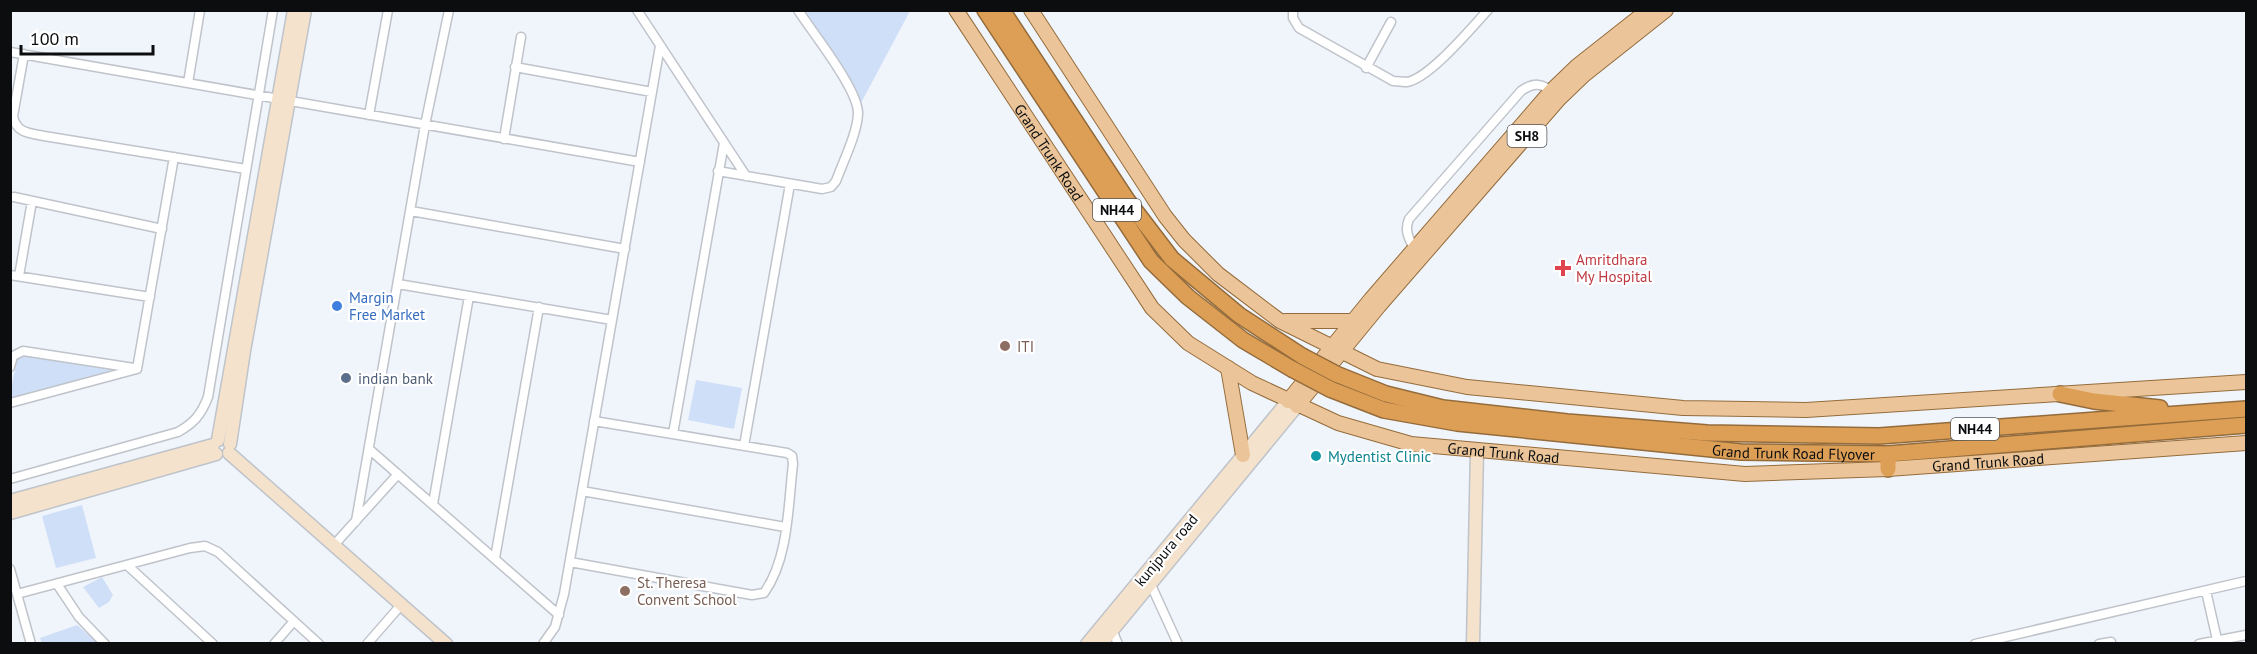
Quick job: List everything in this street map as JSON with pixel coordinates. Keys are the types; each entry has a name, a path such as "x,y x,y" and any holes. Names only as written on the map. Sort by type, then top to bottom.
{"highway":[{"name":"Grand Trunk Road Flyover","path":"985,10 1151,261 1188,297 1243,340 1330,388 1384,410 1457,423 1741,452 1888,454"},
{"name":"Grand Trunk Road Flyover","path":"1002,10 1127,200 1172,258 1239,315 1302,356 1336,374 1386,394 1443,408 1567,422 1707,433 1879,436 2189,413"},
{"path":"2060,394 2094,401 2189,413"},
{"name":"NH44","path":"2189,413 2247,408"},
{"name":"Grand Trunk Road","path":"1888,454 2247,426"},
{"path":"1888,454 1888,469"}],"main road":[{"name":"Grand Trunk Road","path":"957,10 1152,308 1188,344 1252,383 1338,423 1411,444 1745,474 1888,469 2247,443"},
{"path":"1031,10 1165,216 1184,240 1218,274 1280,321 1377,369 1467,387 1683,408 1806,410 2247,382"},
{"name":"SH8","path":"1293,403 1555,95 1577,66 1648,10"},
{"name":"SH8","path":"1336,350 1353,321 1414,249 1555,95 1666,10"},
{"path":"1280,321 1353,321"},
{"path":"1228,368 1247,458"}],"street":[{"path":"10,480 178,432 192,424 202,413 208,398 273,10"},
{"path":"221,447 234,411 283,100 294,10"},
{"path":"283,100 305,10"},
{"path":"369,116 388,10"},
{"path":"356,521 425,125 448,10"},
{"path":"638,10 746,176"},
{"path":"718,171 822,189 831,187 836,181 858,116 857,104 852,92 798,10"},
{"path":"1293,10 1293,18 1299,28 1366,68 1393,81 1407,82 1432,68 1488,10"},
{"path":"188,83 198,11"},
{"path":"1366,68 1391,22"},
{"path":"504,139 521,36"},
{"path":"543,644 560,615 660,46"},
{"path":"10,52 640,162"},
{"path":"24,54 13,116 14,124 19,130 246,170"},
{"path":"515,67 652,92"},
{"path":"1414,249 1407,234 1406,226 1409,219 1521,91 1535,84 1542,85 1555,95"},
{"path":"673,434 724,143"},
{"path":"137,369 174,157"},
{"path":"744,446 790,184"},
{"path":"14,197 162,229"},
{"path":"32,201 15,275 150,297"},
{"path":"411,211 625,249"},
{"path":"398,284 612,320"},
{"path":"433,504 469,296"},
{"path":"495,558 539,308"},
{"path":"10,367 13,356 23,351 137,369"},
{"path":"10,403 137,369"},
{"name":"kunjpura road","path":"1087,644 1167,557 1293,403"},
{"path":"570,562 752,595 764,593 773,581 780,561 793,464 792,456 787,453 594,421"},
{"path":"10,501 221,447"},
{"path":"10,513 221,447"},
{"path":"221,447 446,644"},
{"path":"369,449 560,615"},
{"path":"1473,644 1478,450"},
{"path":"334,545 398,474"},
{"path":"582,491 785,527"},
{"path":"17,594 189,548 205,546 218,552 319,644"},
{"name":"kunjpura road","path":"1101,644 1151,585 1167,557"},
{"path":"127,566 213,644"},
{"path":"10,569 31,644"},
{"path":"1975,644 2247,581"},
{"path":"57,584 79,617 105,644"},
{"path":"1151,585 1178,644"},
{"path":"2206,591 2218,642"},
{"path":"367,644 401,605"},
{"path":"274,644 294,621"},
{"path":"1112,630 1118,644"},
{"path":"2199,644 2247,635"},
{"path":"2099,644 2111,642"}],"shaded area":[{"path":"802,11 910,11 861,103"},
{"path":"18,355 121,370 11,399"},
{"path":"696,380 742,388 734,429 688,420"},
{"path":"82,505 96,558 56,568 42,516"},
{"path":"102,577 113,595 109,602 99,608 83,587"},
{"path":"77,625 98,643 42,643 40,638"}],"place":[{"name":"Amritdhara My Hospital","path":"1563,268"},
{"name":"Margin Free Market","path":"337,306"},
{"name":"ITI","path":"1005,346"},
{"name":"indian bank","path":"346,378"},
{"name":"Mydentist Clinic","path":"1316,456"},
{"name":"St. Theresa Convent School","path":"625,591"}]}
